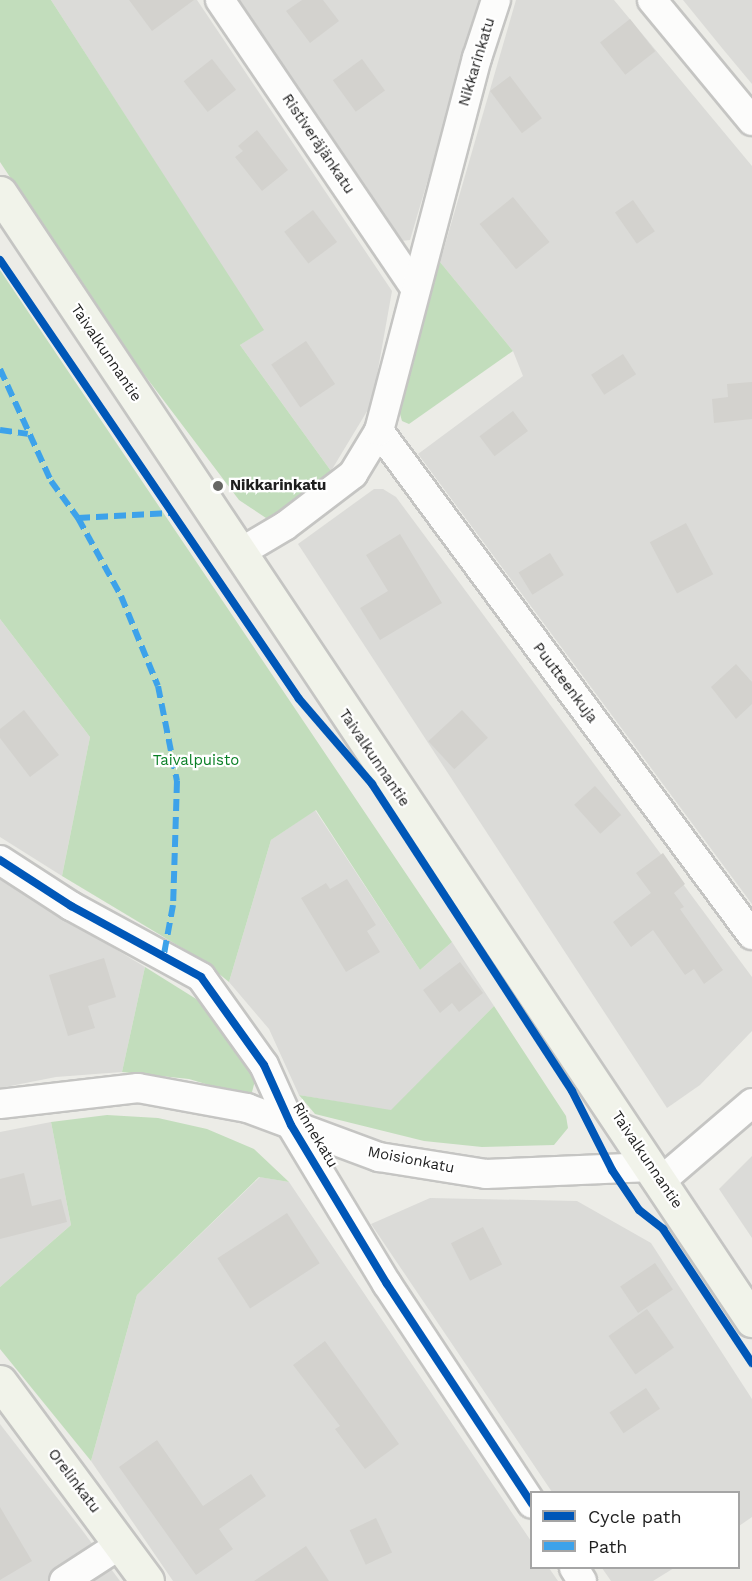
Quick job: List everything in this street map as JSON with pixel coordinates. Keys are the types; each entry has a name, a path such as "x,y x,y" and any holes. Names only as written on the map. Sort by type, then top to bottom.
{"main road":[{"name":"Taivalkunnantie","path":"0,193 241,552 335,700 656,1174 752,1320"},
{"name":"Orelinkatu","path":"0,1382 147,1581"}],"street":[{"name":"Ristiveräjänkatu","path":"220,0 415,288"},
{"name":"Nikkarinkatu","path":"241,552 285,526 353,474 379,431 415,288 496,0"},
{"path":"652,0 752,121"},
{"name":"Puutteenkuja","path":"379,431 752,935"},
{"name":"Rinnekatu","path":"0,860 71,906 201,977 264,1065 291,1125 387,1284 530,1502"},
{"name":"Moisionkatu","path":"0,1104 138,1088 248,1108 379,1157 486,1174 656,1174"},
{"path":"656,1174 752,1103"},
{"path":"64,1581 121,1544"}],"shaded area":[{"path":"51,0 197,0 392,291 372,403 331,471 240,345 263,330"},
{"path":"238,0 481,0 410,240 400,241"},
{"path":"516,0 614,0 752,166 752,904 418,454 523,376 513,351 440,262"},
{"path":"683,0 752,0 752,84 722,48"},
{"path":"374,489 383,489 396,497 752,977 752,1031 700,1085 667,1108 298,544"},
{"path":"0,619 90,737 62,876 0,837"},
{"path":"315,810 420,970 452,942 494,1006 391,1111 299,1095 269,1029 229,982 271,840"},
{"path":"0,879 145,967 122,1072 56,1077 0,1088"},
{"path":"51,1122 71,1225 0,1287 0,1132"},
{"path":"752,1156 752,1238 719,1189"},
{"path":"260,1177 289,1182 530,1540 530,1569 550,1569 558,1581 173,1581 91,1461 137,1295"},
{"path":"430,1198 577,1201 651,1243 752,1399 752,1517 740,1525 740,1491 551,1491 371,1224"},
{"path":"0,1424 82,1530 120,1581 0,1581"},
{"path":"603,1569 672,1569 653,1581 611,1581"}],"green space":[{"path":"0,0 51,0 264,330 240,345 331,471 276,515 266,518 239,500 118,340 0,162"},
{"path":"440,262 513,351 409,424 402,421 398,407"},
{"name":"Taivalpuisto","path":"0,270 452,942 420,970 316,810 271,840 229,982 202,960 62,876 90,737 0,619"},
{"path":"145,967 201,1002 218,1019 256,1077 252,1092 239,1094 189,1079 122,1072"},
{"path":"494,1006 566,1116 568,1128 554,1145 482,1147 424,1141 315,1114 299,1095 391,1110"},
{"path":"107,1115 158,1118 207,1129 254,1149 289,1182 259,1177 137,1295 91,1461 0,1349 0,1287 71,1225 51,1122"}],"building":[{"path":"129,0 194,0 152,31"},
{"path":"302,0 323,0 339,21 310,43 286,11"},
{"path":"630,19 655,51 625,75 600,42"},
{"path":"212,59 236,90 208,112 184,81"},
{"path":"362,59 385,91 356,112 333,80"},
{"path":"510,76 542,118 522,133 490,91"},
{"path":"257,130 288,170 262,191 235,157 243,151 238,146"},
{"path":"513,197 550,242 516,269 480,224"},
{"path":"633,200 655,231 637,244 615,213"},
{"path":"313,210 337,242 308,264 284,232"},
{"path":"306,341 335,384 300,408 271,364"},
{"path":"623,354 636,374 604,395 591,375"},
{"path":"752,382 752,419 714,423 712,399 728,397 727,384"},
{"path":"513,411 528,431 495,456 479,436"},
{"path":"686,523 713,574 677,593 650,542"},
{"path":"400,534 442,603 380,640 360,608 388,591 366,555"},
{"path":"550,553 564,575 532,595 519,573"},
{"path":"736,664 752,682 752,704 736,719 711,687"},
{"path":"24,710 59,755 30,777 0,738 0,729"},
{"path":"462,710 488,738 454,769 428,741"},
{"path":"595,786 621,815 600,834 574,805"},
{"path":"663,853 685,884 674,893 684,907 680,909 723,970 704,984 694,969 685,975 653,930 631,947 613,922 651,893 636,873"},
{"path":"347,879 376,925 367,931 380,952 346,972 301,898 326,883 330,889"},
{"path":"104,958 116,997 88,1006 95,1028 68,1036 49,975"},
{"path":"460,962 483,993 459,1012 452,1003 440,1013 423,990"},
{"path":"24,1173 32,1206 61,1199 67,1222 0,1239 0,1179"},
{"path":"287,1213 320,1263 250,1309 217,1258"},
{"path":"483,1227 502,1264 470,1281 451,1243"},
{"path":"655,1263 673,1290 638,1313 620,1286"},
{"path":"647,1309 674,1348 635,1374 608,1336"},
{"path":"325,1341 399,1444 365,1469 335,1429 340,1426 293,1365"},
{"path":"646,1388 660,1409 624,1433 610,1413"},
{"path":"157,1440 203,1506 251,1474 266,1496 219,1529 233,1549 196,1575 119,1467"},
{"path":"0,1507 32,1561 0,1580"},
{"path":"376,1518 392,1552 366,1565 350,1530"},
{"path":"306,1546 329,1581 254,1581"}],"marked path":[{"path":"0,369 51,481 78,518 121,596 158,686 177,781 173,905 164,954"},
{"path":"0,430 28,434"},
{"path":"78,518 170,513"}],"cycle path":[{"path":"0,260 299,699 372,784 572,1091 612,1170 639,1210 663,1229 752,1363"},
{"path":"0,860 71,906 201,977 264,1065 291,1125 387,1284 530,1501"}],"place":[{"name":"Nikkarinkatu","path":"218,486"}]}
